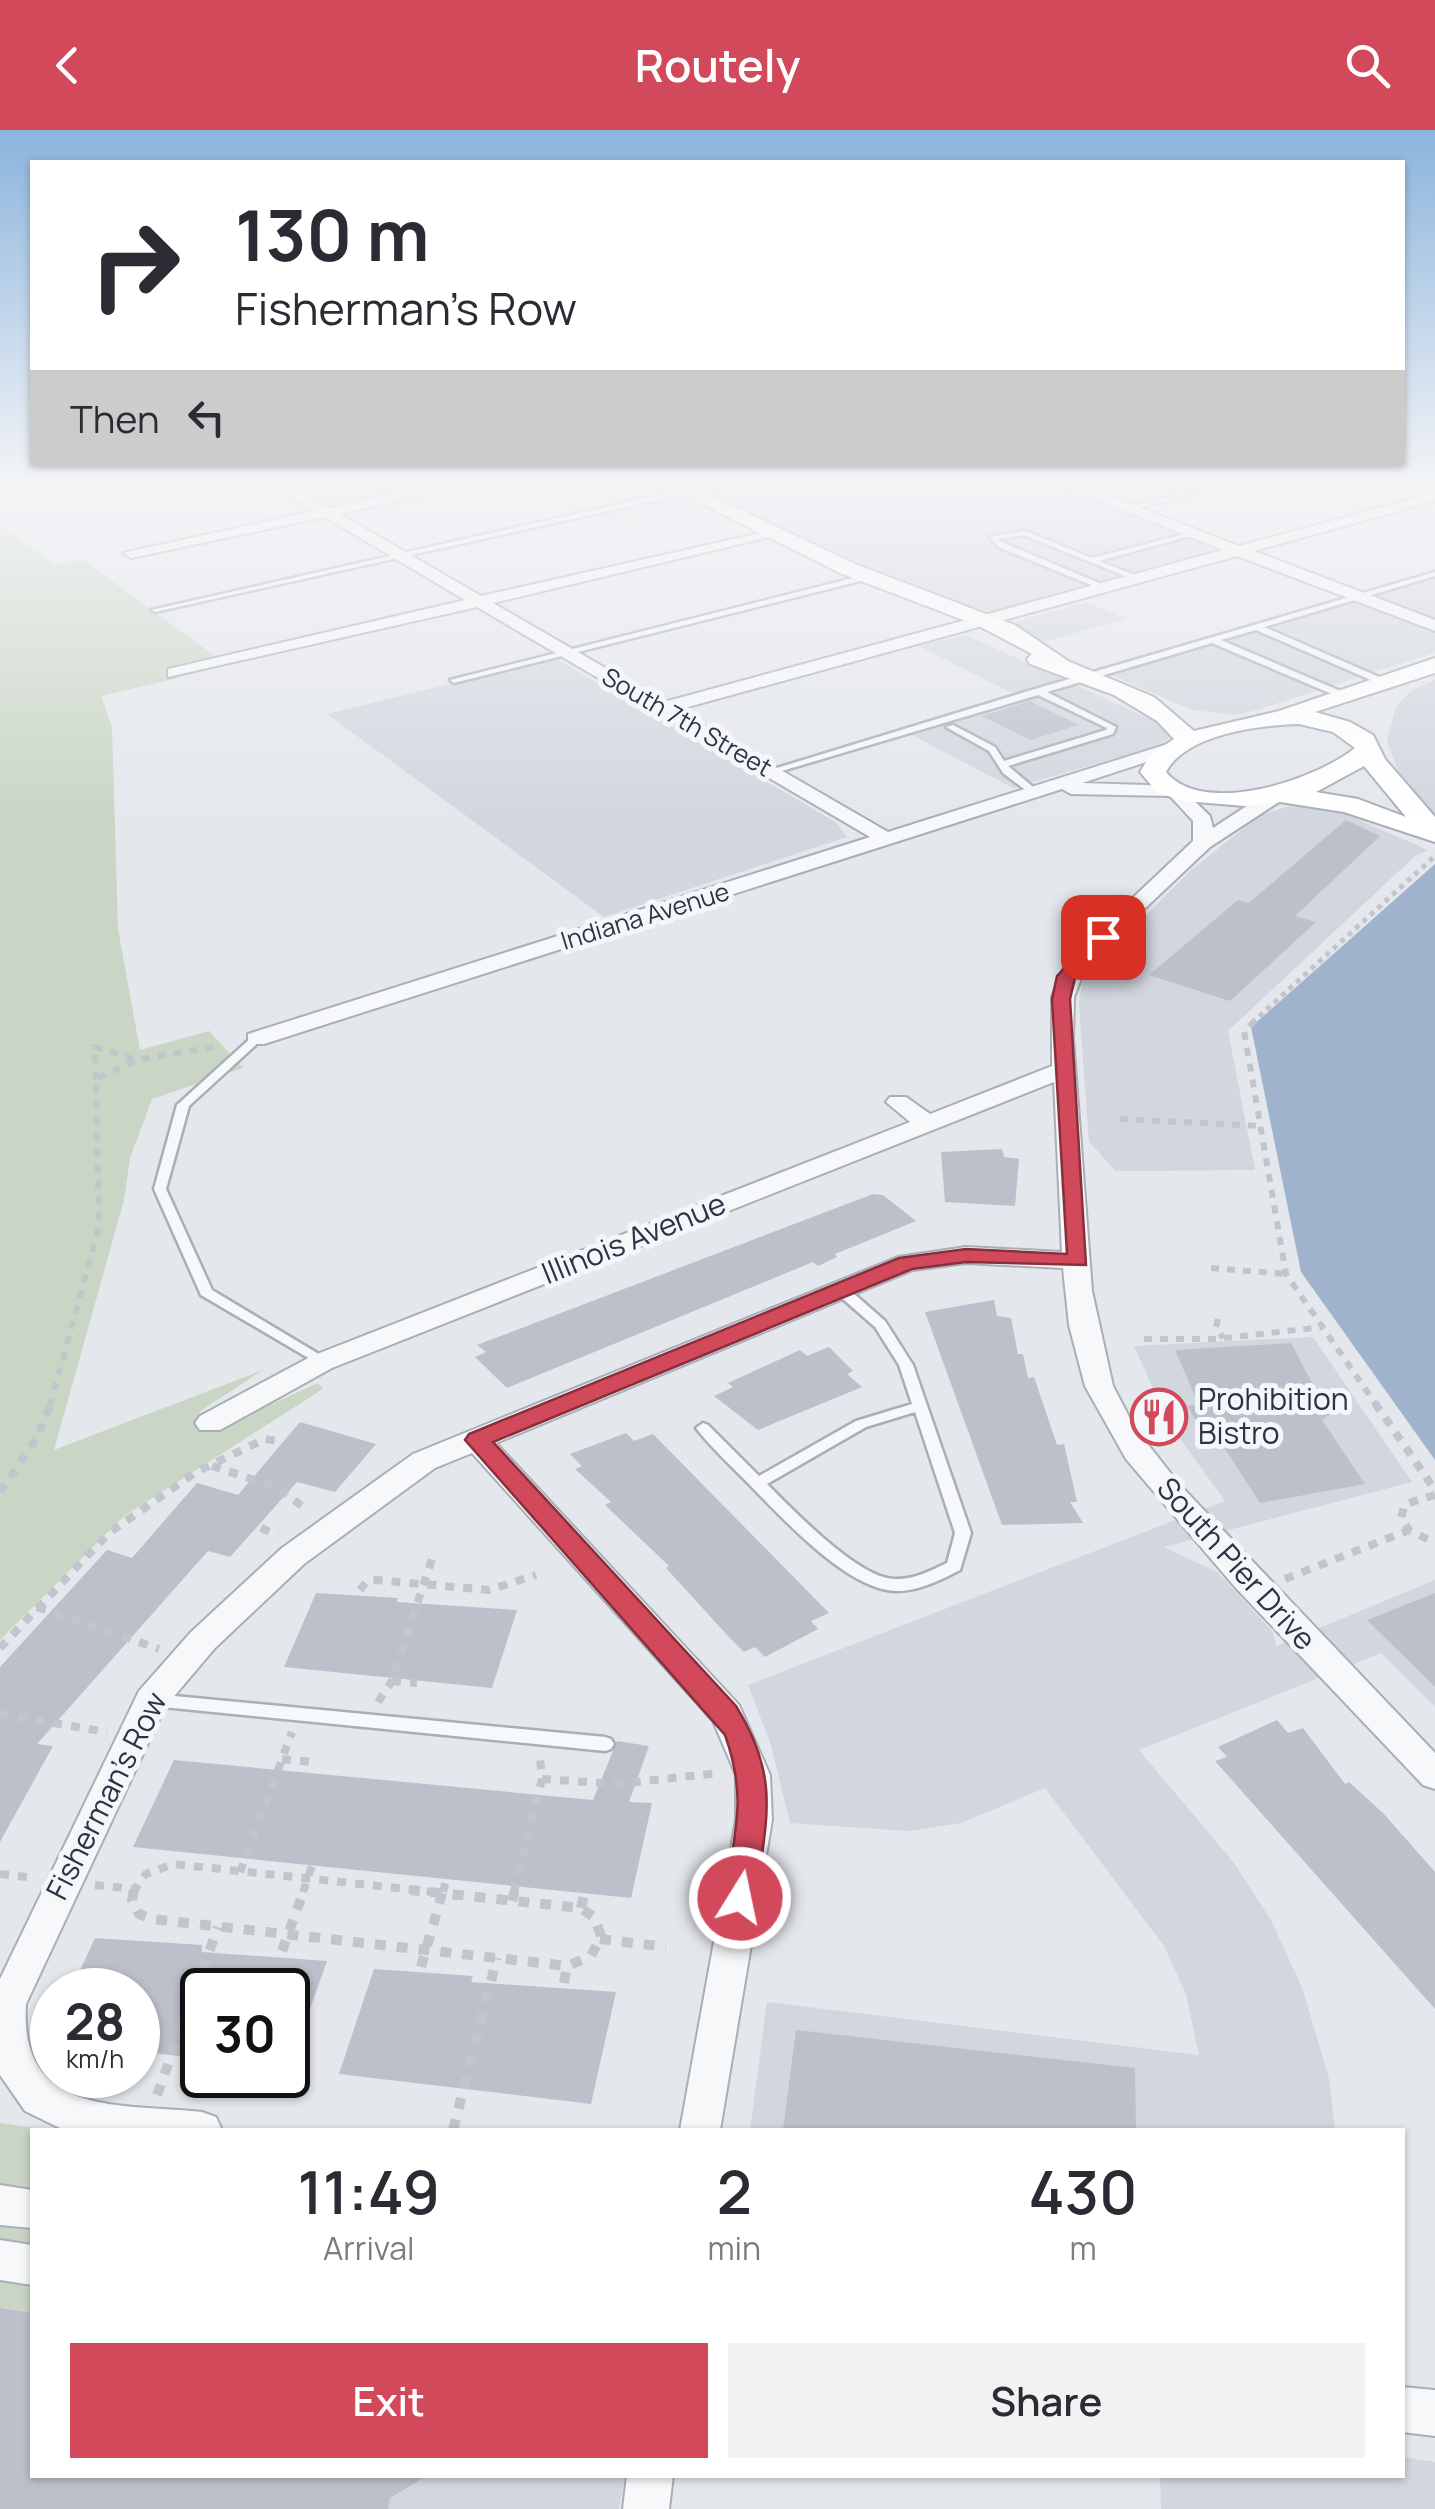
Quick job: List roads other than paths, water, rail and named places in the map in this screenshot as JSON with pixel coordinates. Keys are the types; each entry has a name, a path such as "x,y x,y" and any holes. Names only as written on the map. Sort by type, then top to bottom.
{"main road":[{"path":"912,595 972,623 1028,656 1058,664 1131,696 1183,728 1180,745"},
{"path":"1278,796 1345,770 1375,719 1425,668"},
{"path":"1342,695 1375,719 1435,835 1350,806 1278,796 1240,799 1175,791 1153,772 1157,760 1180,745 1342,695"},
{"path":"1131,696 1198,716 1375,719"}],"street":[{"name":"South 7th Street","path":"469,595 888,840"},
{"path":"174,673 504,595"},
{"path":"663,708 1077,595"},
{"path":"1358,596 1435,626"},
{"name":"Indiana Avenue","path":"256,1040 1180,745"},
{"name":"Indiana Avenue","path":"1035,793 1098,786 1175,791"},
{"path":"1175,791 1204,822 1204,842"},
{"name":"South Pier Drive","path":"1278,796 1204,842 1078,960 1066,976 1061,999 1085,1324 1099,1384 1120,1426 1154,1476 1256,1590 1435,1774"},
{"name":"Illinois Avenue","path":"210,1423 322,1362 1065,1069"},
{"path":"898,1102 926,1123"},
{"name":"Fisherman's Row","path":"183,2128 67,2114 32,2092 11,2061 3,2023 7,2004 46,1915 151,1700 186,1659 293,1556 424,1461 840,1290 928,1258 966,1255 1078,1261"},
{"path":"477,1440 726,1714 751,1767 754,1820 700,2128"},
{"path":"0,2205 30,2208"},
{"path":"0,2260 30,2264"},
{"path":"1405,2409 1435,2413"},
{"path":"646,2509 650,2478"}],"lane":[{"path":"156,610 224,595"},
{"path":"454,680 793,595"},
{"path":"772,771 1361,595"},
{"path":"1256,627 1375,719"},
{"path":"1212,640 1342,695"},
{"path":"1002,765 1110,732 1112,726 1038,691"},
{"path":"950,727 992,750 1002,765 1035,793"},
{"path":"256,1040 183,1105 160,1189 206,1292 322,1362"},
{"path":"703,1428 850,1571 886,1586 924,1582 954,1566 963,1533 906,1364 880,1324 840,1290"},
{"path":"759,1482 861,1424 920,1406"},
{"path":"151,1700 605,1744"}],"water":[{"path":"1435,864 1435,1460 1301,1272 1251,1027"}],"place":[{"name":"Prohibition Bistro","path":"1159,1417"}]}
